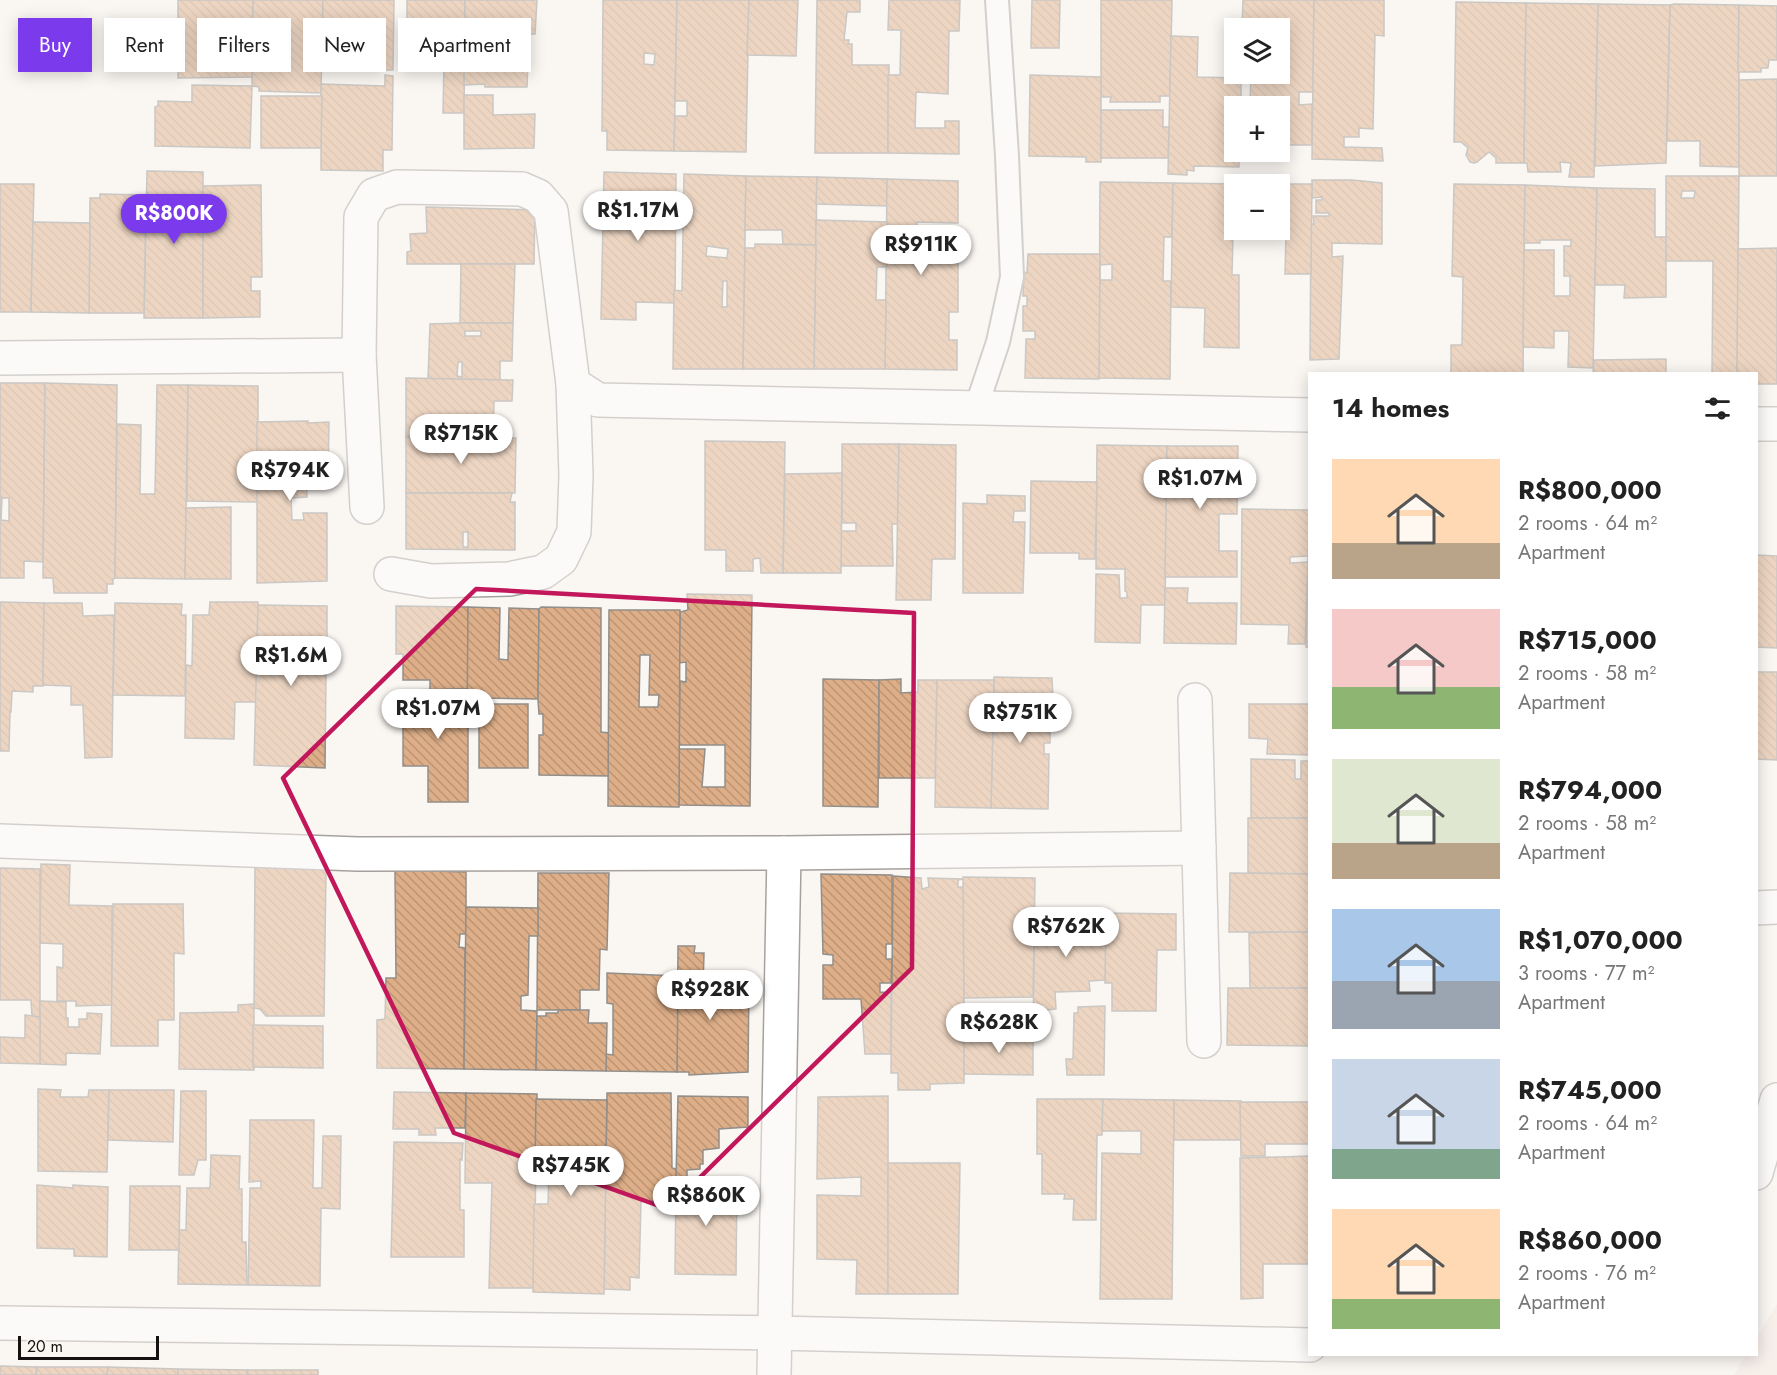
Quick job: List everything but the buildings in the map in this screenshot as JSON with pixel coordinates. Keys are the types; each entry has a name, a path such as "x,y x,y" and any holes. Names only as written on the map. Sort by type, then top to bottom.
{"street":[{"path":"367,507 359,355 361,217 374,195 397,187 522,189 538,196 551,211 573,384 576,475 574,532 561,559 543,572 509,579 431,581 391,574"},
{"path":"0,358 359,355"},
{"path":"573,384 598,400 1308,415"},
{"path":"1758,424 1777,424"},
{"path":"1195,700 1204,1041"},
{"path":"0,841 358,854 784,853 1199,848"},
{"path":"774,1375 784,853"},
{"path":"1758,908 1777,908"},
{"path":"1758,1166 1777,1100"},
{"path":"0,1323 775,1333 1308,1345"}],"lane":[{"path":"976,408 998,342 1012,277 997,0"}],"highlighted area":[{"path":"476,589 914,613 912,968 668,1209 454,1133 283,778"}],"shaded area":[{"path":"1777,1304 1777,1375 1734,1375 1745,1356 1758,1356 1758,1335"}]}
